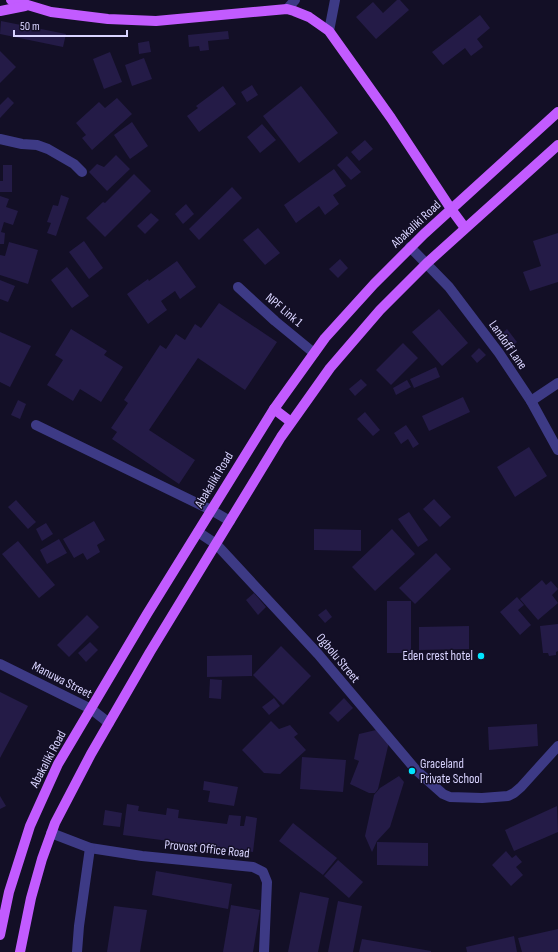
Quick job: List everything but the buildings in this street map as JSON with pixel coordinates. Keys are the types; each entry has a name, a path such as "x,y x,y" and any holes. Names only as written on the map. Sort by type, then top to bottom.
{"main road":[{"path":"11,0 51,12 108,19 156,21 287,9 309,17 329,30 391,118 465,228"},
{"path":"0,11 26,5"},
{"name":"Abakaliki Road","path":"0,934 9,892 30,826 58,764 146,614 274,409 314,353 351,309 410,247 558,112"},
{"path":"20,952 30,898 51,833 75,783 109,723 216,544 291,422 349,345 380,310 427,263 558,144"},
{"path":"274,409 291,422"}],"street":[{"path":"287,9 295,0"},
{"path":"329,30 335,0"},
{"path":"0,140 37,145 48,149 74,164 82,172"},
{"name":"Landoff Lane","path":"410,247 449,287 494,347 531,401 558,450"},
{"name":"NPF Link 1","path":"238,287 275,321 314,353"},
{"path":"531,401 558,383"},
{"path":"36,425 211,510 230,521"},
{"name":"Ogbolu Street","path":"198,532 216,544 318,654 416,770 443,794 450,797 482,798 508,796 521,787 558,746"},
{"name":"Manuwa Street","path":"0,664 90,709 109,723"},
{"name":"Provost Office Road","path":"51,833 90,848 142,856 253,867 263,872 267,882 264,952"},
{"path":"77,952 79,926 90,848"}],"place":[{"name":"Eden crest hotel","path":"481,656"},
{"name":"Graceland Private School","path":"412,771"}]}
